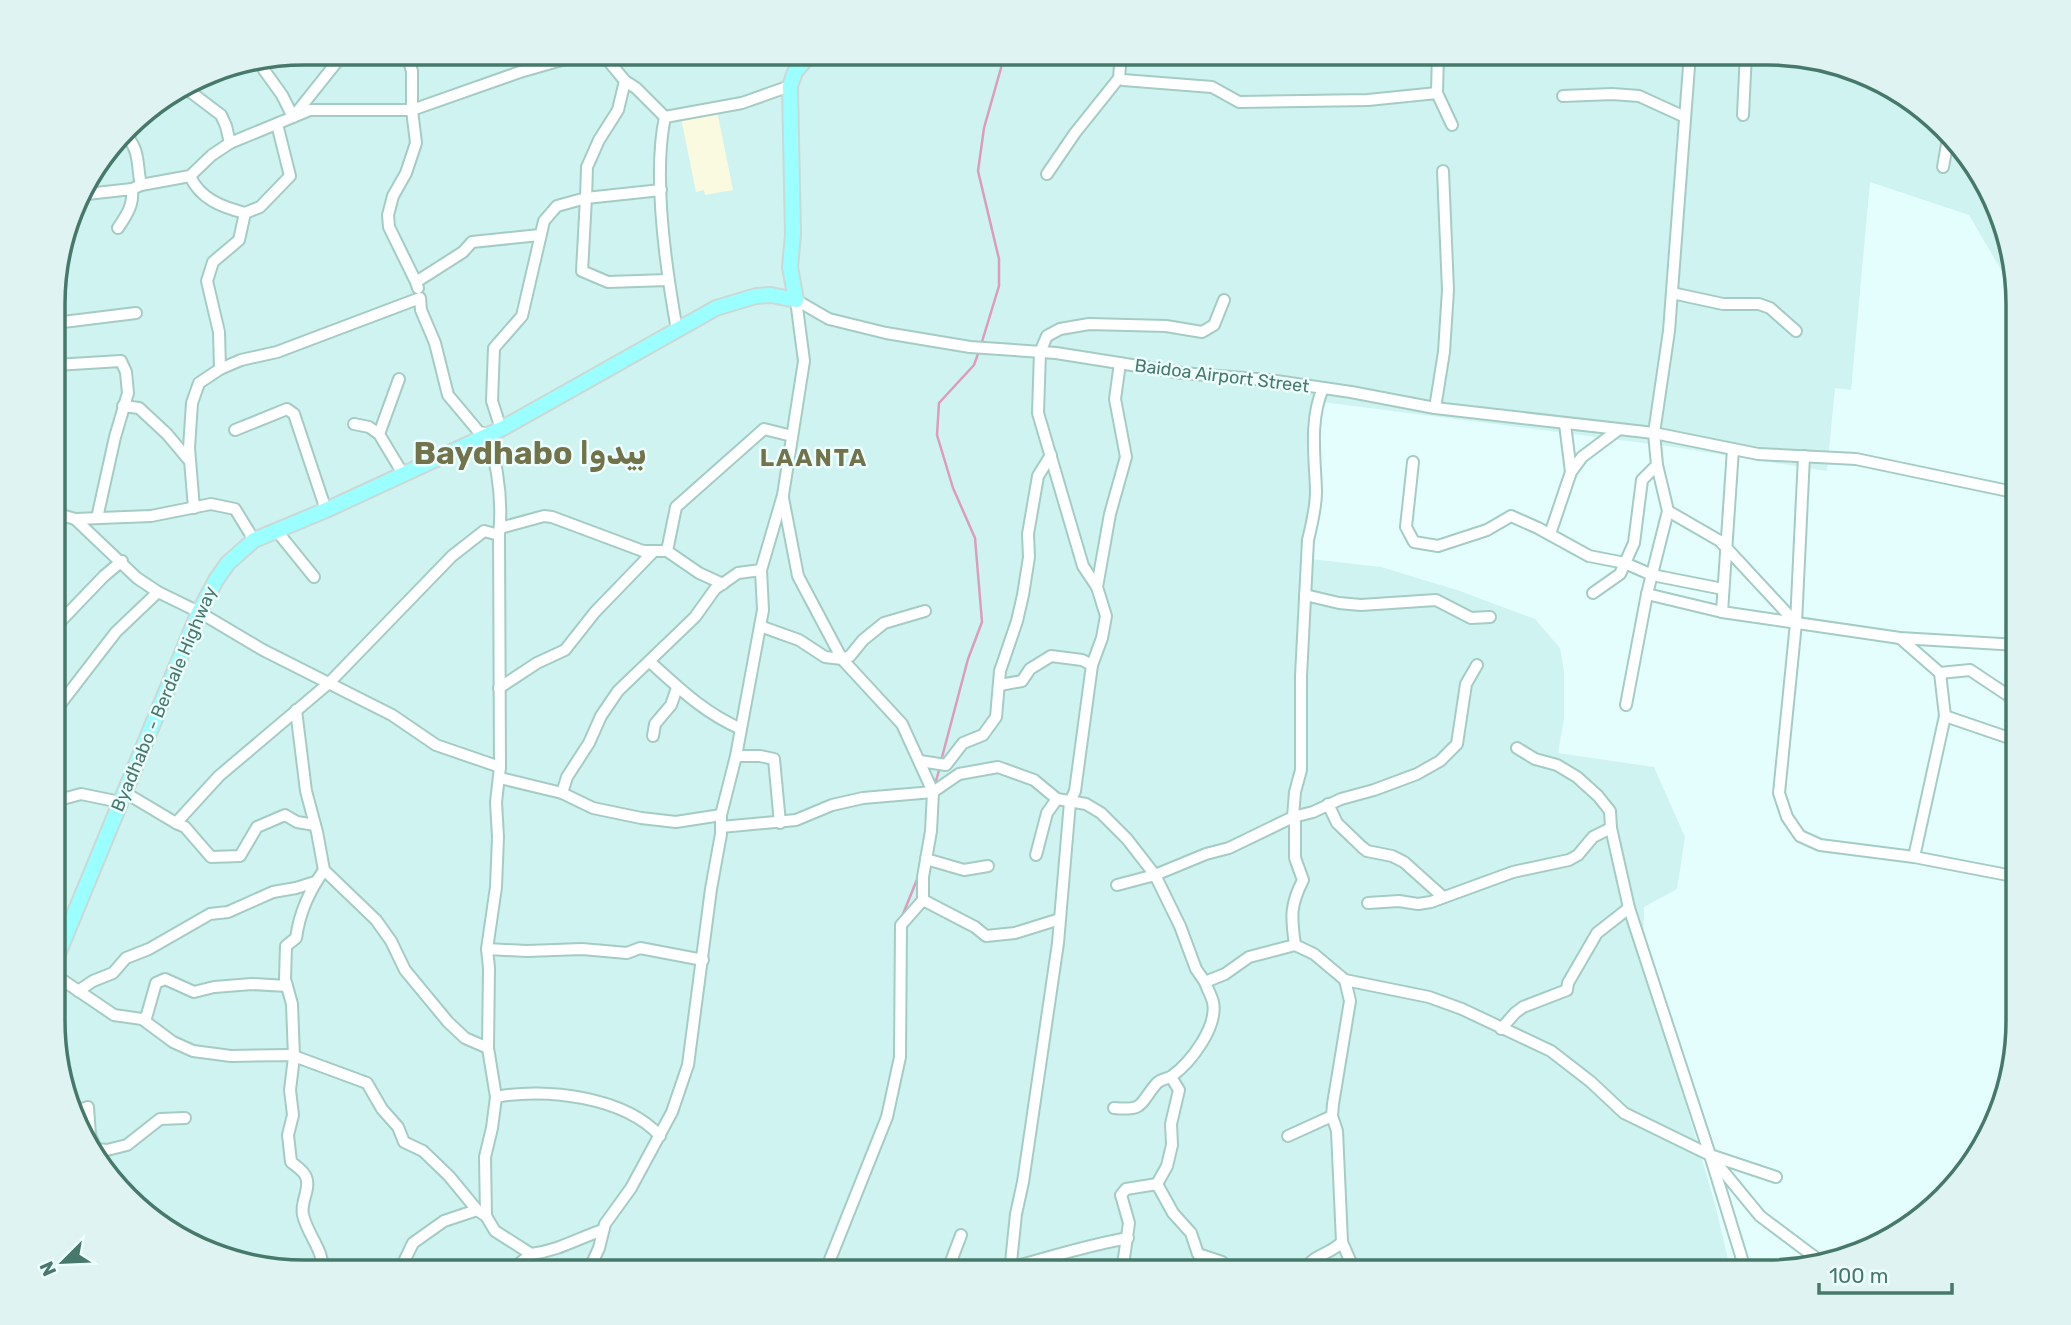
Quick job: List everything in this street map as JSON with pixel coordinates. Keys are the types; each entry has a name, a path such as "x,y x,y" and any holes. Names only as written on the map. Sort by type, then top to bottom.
{"main road":[{"path":"796,300 790,267 793,235 790,86 801,65"},
{"name":"Byadhabo - Berdale Highway","path":"65,937 199,612 228,563 254,540 326,510 494,432 716,308 756,296 771,295 796,300"}],"street":[{"path":"293,117 334,65"},
{"path":"410,65 416,143 393,196 388,215 390,227 416,282 421,310 435,343 448,395 479,432 494,432"},
{"path":"92,193 137,188 190,176 212,155 230,143 310,110 412,110 543,65"},
{"path":"612,65 625,81 636,88 665,117"},
{"path":"1047,174 1075,132 1119,78 1120,65"},
{"path":"1438,65 1437,93 1452,125"},
{"path":"1626,705 1647,594 1668,511 1657,465 1654,433 1669,331 1689,65"},
{"path":"1743,116 1745,65"},
{"path":"264,69 293,117"},
{"path":"1119,78 1212,87 1239,102 1368,100 1437,93"},
{"path":"625,81 618,110 599,140 587,167 582,271 608,282 668,280"},
{"path":"665,117 743,103 790,86"},
{"path":"192,92 221,115 230,143"},
{"path":"1563,96 1639,96 1685,117"},
{"path":"665,117 660,139 661,190 668,280 677,330"},
{"path":"190,176 195,187 218,206 245,213 260,207 290,176 277,124"},
{"path":"118,228 128,212 137,188 138,159 130,140"},
{"path":"1943,167 1947,147"},
{"path":"1435,408 1444,352 1448,289 1443,171"},
{"path":"482,1213 485,1157 496,1097 488,1048 489,968 486,949 496,887 496,802 500,773 502,514 492,401 494,348 522,316 544,221 557,206 586,198 661,190"},
{"path":"220,369 219,331 208,281 213,262 239,240 245,213"},
{"path":"416,282 463,253 472,242 540,235"},
{"path":"1672,293 1723,304 1759,304 1770,308 1796,331"},
{"path":"194,508 188,459 192,402 199,383 240,360 277,352 420,298"},
{"path":"595,1260 603,1230 631,1188 673,1112 688,1065 721,821 764,610 761,569 783,495 804,361 796,300"},
{"name":"Baidoa Airport Street","path":"796,300 829,319 886,332 994,350 1056,353 1182,373 1290,383 1435,408 1654,433 1758,454 1856,459 2006,491"},
{"path":"1011,1260 1060,919 1070,802 1075,791 1092,665 1102,638 1106,615 1097,587 1083,566 1038,413 1040,352 1047,336 1060,328 1089,324 1166,326 1202,332 1214,325 1224,300"},
{"path":"65,322 136,313"},
{"path":"65,364 121,361 126,372 128,393 97,518"},
{"path":"1097,587 1110,514 1126,457 1115,399 1119,363"},
{"path":"380,434 399,379"},
{"path":"1290,383 1309,392 1317,406"},
{"path":"1295,945 1293,899 1303,880 1295,858 1293,817 1295,792 1301,770 1301,676 1308,540 1316,492 1314,417 1323,388"},
{"path":"123,406 139,408 167,434 188,459"},
{"path":"235,430 287,410 294,414 326,510"},
{"path":"354,424 369,427 380,434 403,474"},
{"path":"1565,424 1571,472"},
{"path":"667,551 676,507 764,429 792,436"},
{"path":"1550,534 1571,472 1581,457 1618,430"},
{"path":"1722,612 1733,449"},
{"path":"946,765 962,743 983,735 996,717 1000,671 1023,595 1029,557 1028,534 1038,476 1051,455"},
{"path":"1804,456 1796,623 1779,793 1787,817 1800,836 1821,845 1913,857 2006,875"},
{"path":"1413,462 1406,527 1414,542 1438,546 1488,530 1511,516 1589,556 1625,563 1652,575 1723,589"},
{"path":"1593,593 1620,574 1634,542 1642,480 1657,465"},
{"path":"783,495 798,576 842,659 902,724 933,792 923,900 901,925 900,1057 887,1117 830,1260"},
{"path":"65,516 75,519 151,516 211,504 235,509 254,540"},
{"path":"1668,511 1720,541 1796,623"},
{"path":"176,823 219,776 329,683 452,556 484,531 500,532 544,516 552,517 643,551 667,551 699,573 723,583"},
{"path":"75,519 137,578 158,592 199,612 263,650 392,715 436,745 500,773 562,793 593,808 676,822 780,823 796,820 832,805 863,798 933,792 959,774 998,767 1034,780 1057,799 1086,804 1101,813 1127,839 1155,875 1213,1003 1213,1017 1206,1037 1196,1051 1171,1077 1159,1081 1143,1103 1133,1110 1115,1108"},
{"path":"276,530 314,577"},
{"path":"499,688 537,663 565,650 614,591 654,551"},
{"path":"65,616 122,561"},
{"path":"562,793 567,777 618,691 695,617 715,589 738,573 761,569"},
{"path":"65,698 116,632 158,592"},
{"path":"1647,594 1722,612 1900,638 2006,644"},
{"path":"1305,596 1361,605 1436,600 1471,618 1490,617"},
{"path":"760,626 799,640 825,657 842,659 850,656 863,640 884,624 925,611"},
{"path":"1900,638 1940,673 1945,716 1913,857"},
{"path":"1000,685 1022,681 1030,669 1051,656 1082,660 1092,665"},
{"path":"650,662 677,688 722,720 741,729"},
{"path":"1117,885 1155,875 1206,854 1229,848 1293,817 1417,774 1440,761 1457,744 1466,684 1477,665"},
{"path":"1940,673 1970,670 2006,694"},
{"path":"653,736 655,724 671,705 677,688"},
{"path":"296,710 306,791 316,825 324,870 376,920 405,970 448,1022 465,1038 488,1048"},
{"path":"1945,716 2006,737"},
{"path":"1517,748 1577,777 1610,811 1611,828 1629,908 1742,1260"},
{"path":"736,756 774,759 780,823"},
{"path":"920,761 946,765 959,774"},
{"path":"65,798 81,794 122,797 185,827 211,857 240,856 257,827 285,815 297,822 316,825"},
{"path":"1036,855 1047,813 1057,799"},
{"path":"1328,804 1337,823 1362,847 1404,862 1443,897"},
{"path":"1368,903 1399,901 1418,904 1513,872 1569,860 1578,855 1593,837 1611,828"},
{"path":"926,859 964,870 989,866"},
{"path":"322,1260 303,1217 302,1207 308,1184 306,1175 291,1162 288,1135 293,1115 290,1090 295,1057 292,1004 285,979 286,946 296,938 300,914 315,882 324,870"},
{"path":"78,992 93,981 113,973 126,958 149,949 210,915 228,912 273,892 315,882"},
{"path":"923,900 975,927 986,936 1015,933 1060,919"},
{"path":"1501,1029 1523,1007 1567,989 1597,933 1629,908"},
{"path":"1205,982 1224,974 1249,957 1295,945 1314,954 1345,979 1429,997 1462,1009 1551,1051 1591,1082 1624,1113 1710,1155 1776,1177"},
{"path":"486,949 582,949 627,953 640,948 703,961"},
{"path":"142,1019 146,1017 156,983 165,979 194,992 214,987 252,984 287,986"},
{"path":"1345,979 1350,1001 1335,1078 1332,1116 1337,1131 1342,1242 1350,1260"},
{"path":"65,982 114,1016 142,1019 173,1042 193,1051 231,1056 295,1057 367,1083 382,1109 398,1127 404,1142 423,1151 449,1176 495,1231 531,1254"},
{"path":"1157,1184 1167,1166 1172,1145 1171,1124 1179,1090 1171,1077"},
{"path":"496,1097 511,1094 588,1098 612,1104 654,1129 660,1136"},
{"path":"82,1109 88,1107 89,1128"},
{"path":"1288,1136 1332,1116"},
{"path":"102,1150 127,1145 160,1119 185,1118"},
{"path":"1710,1155 1760,1216 1813,1256"},
{"path":"1124,1260 1129,1223 1121,1195 1125,1189 1157,1184"},
{"path":"1157,1184 1173,1213 1191,1233 1198,1254 1216,1260"},
{"path":"405,1260 413,1243 444,1221 482,1213"},
{"path":"524,1260 531,1254 567,1246 603,1230"},
{"path":"952,1260 961,1236"},
{"path":"1044,1260 1081,1247 1128,1238"},
{"path":"1311,1260 1317,1255 1328,1254 1342,1242"}],"shaded area":[{"path":"304,65 1767,65 1829,73 1873,89 1900,105 1936,135 1957,158 1974,184 1994,227 2004,275 1969,215 1870,182 1851,390 1835,388 1827,471 1674,447 1322,402 1317,463 1316,529 1312,540 1311,559 1381,567 1457,590 1535,619 1560,648 1564,671 1564,719 1558,753 1654,767 1685,837 1677,889 1644,907 1643,957 1715,1204 1728,1260 288,1260 227,1248 198,1236 171,1220 146,1201 124,1179 89,1127 69,1068 65,1021 65,304 67,273 77,227 105,171 124,146 146,124 198,89 242,73"},
{"path":"717,111 733,190 705,195 704,190 696,192 681,118"}],"waterway":[{"path":"981,345 999,286 999,259 978,171 984,128 1001,65"},
{"path":"941,761 968,659 982,622 975,538 953,488 937,435 939,403 974,365 979,351"},
{"path":"935,784 940,767"},
{"path":"901,919 918,877"}],"district":[{"name":"Baydhabo بيدوا","path":"530,453"},
{"name":"LAANTA","path":"814,458"}]}
